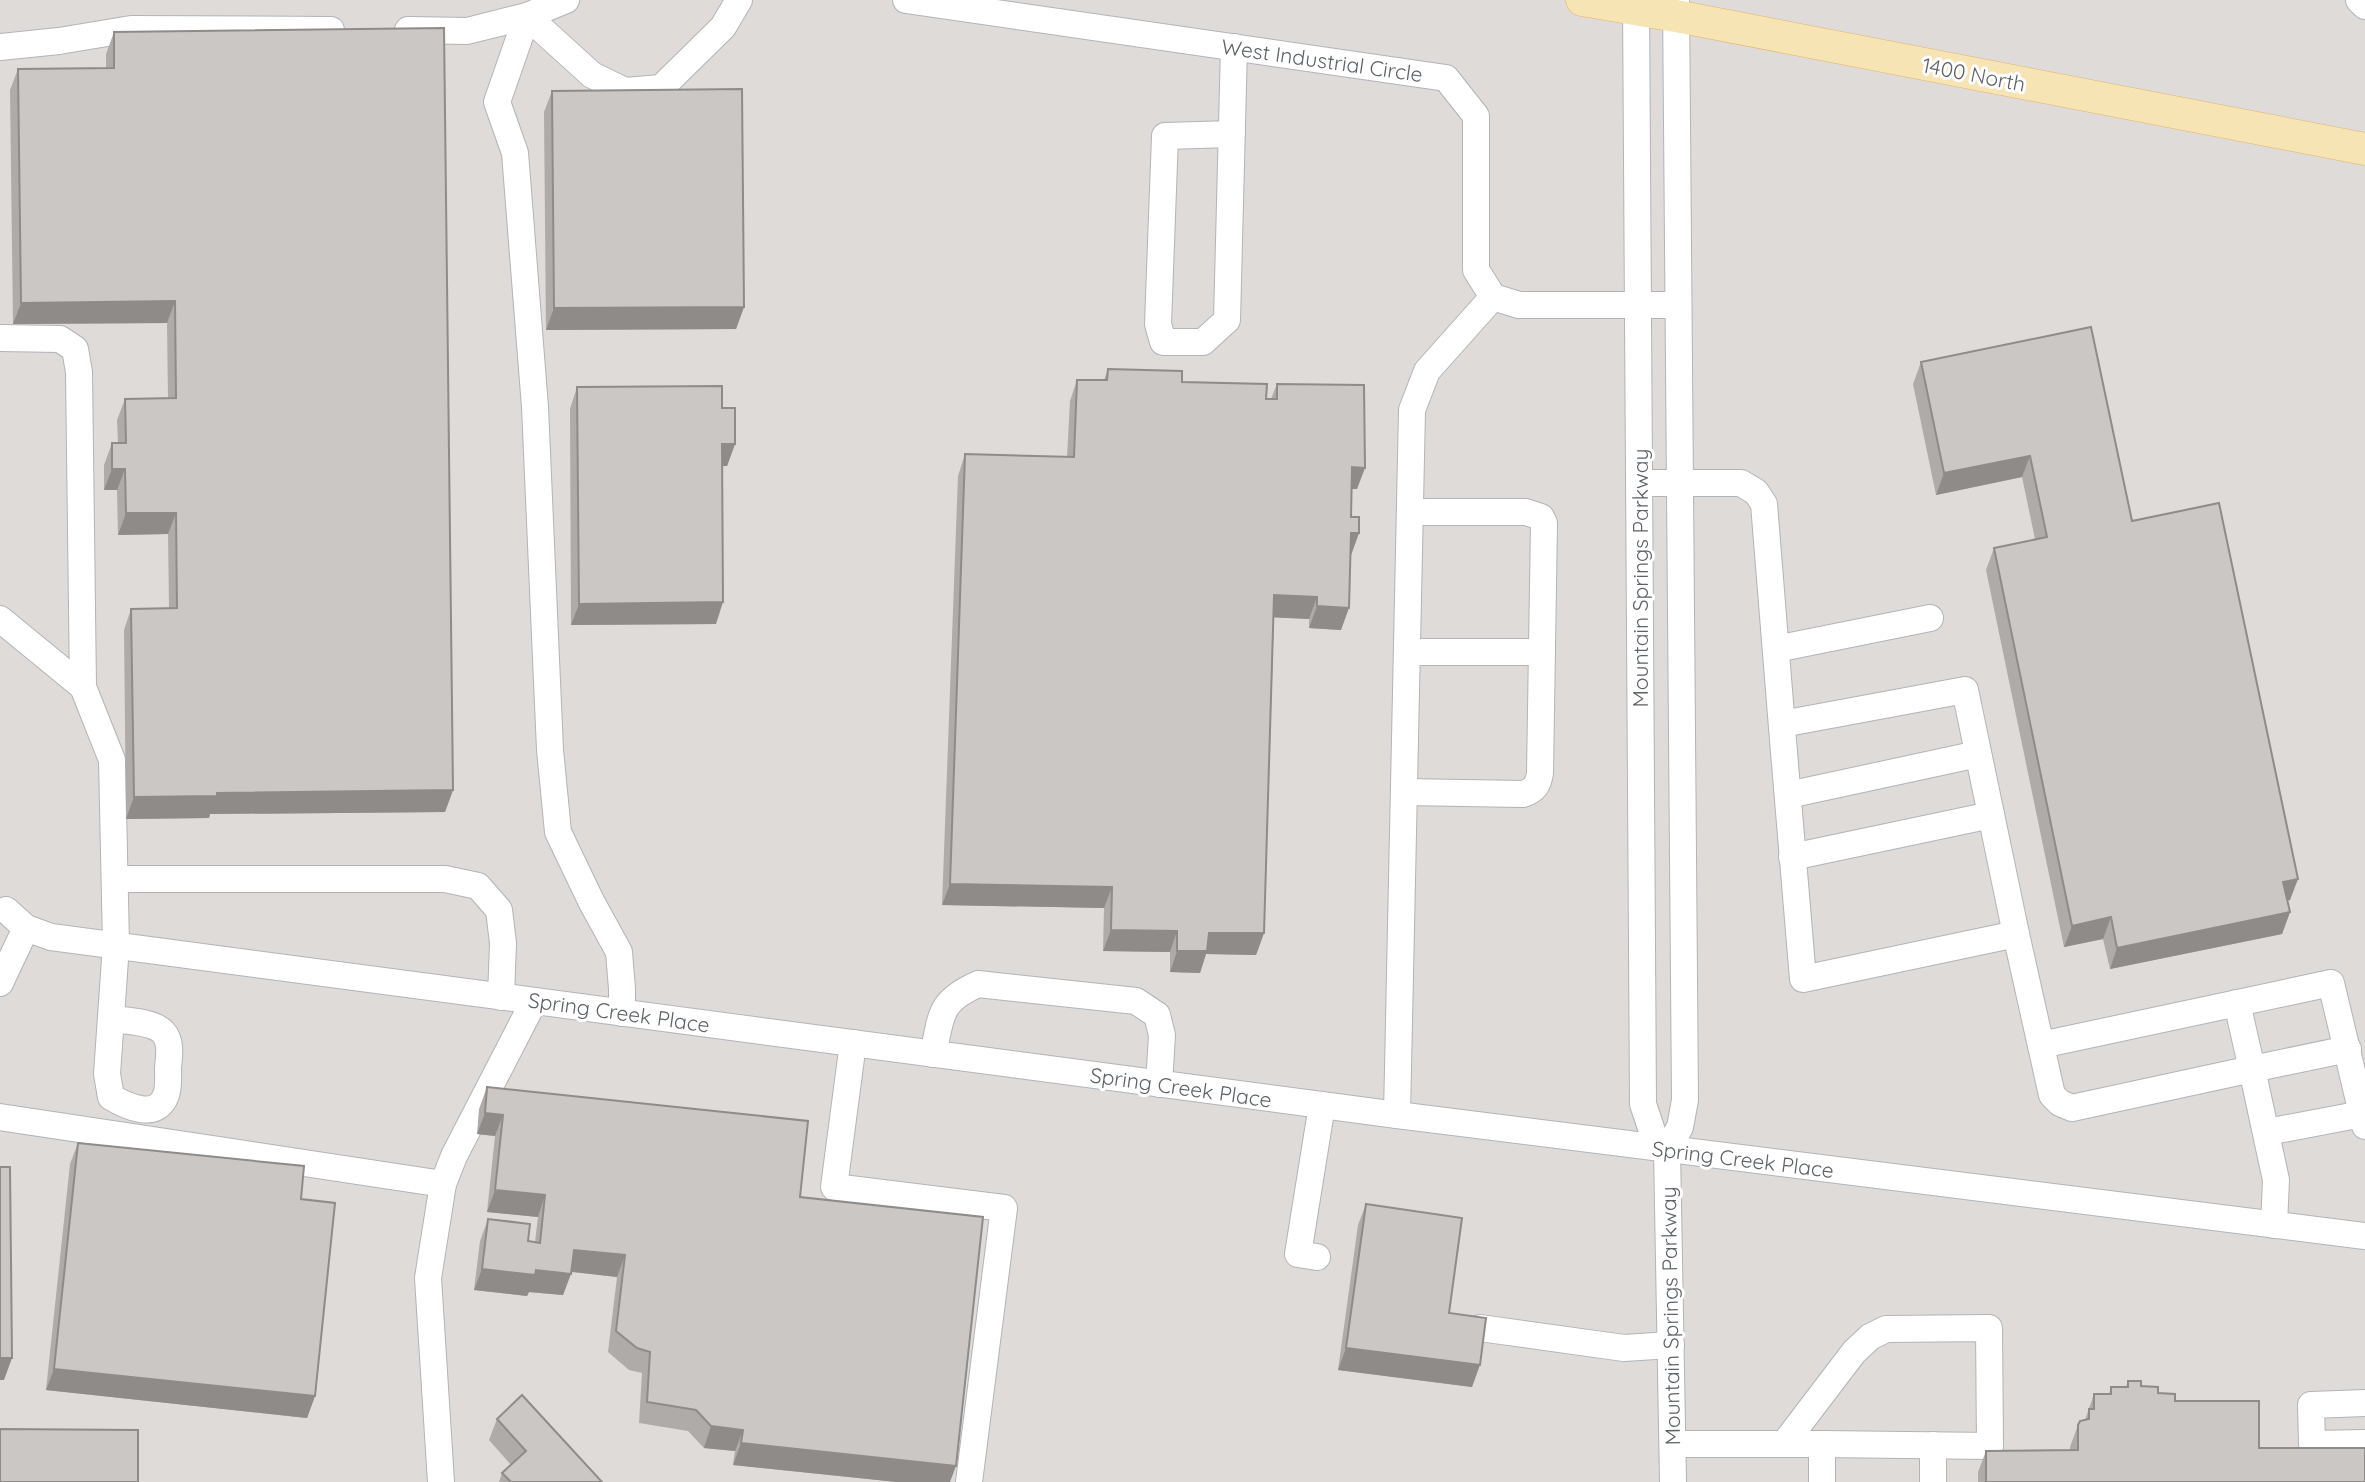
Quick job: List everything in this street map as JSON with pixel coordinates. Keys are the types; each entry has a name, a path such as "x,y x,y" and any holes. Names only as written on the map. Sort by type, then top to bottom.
{"main road":[{"name":"1400 North","path":"1582,0 1676,8 2365,149"}],"street":[{"path":"383,30 467,31 527,16 566,0"},
{"path":"527,16 592,75 625,91 661,88 723,27 739,0"},
{"name":"West Industrial Circle","path":"906,0 1446,78 1476,116 1476,270 1493,297"},
{"path":"2358,0 2365,6"},
{"name":"Mountain Springs Parkway","path":"1636,4 1643,1104 1653,1134 1667,1150"},
{"name":"Mountain Springs Parkway","path":"1674,1482 1667,1150 1680,1127 1685,1100 1676,8"},
{"path":"527,16 497,102 514,153 532,367 551,764 558,832 619,952 621,1013"},
{"path":"0,47 131,29 355,30"},
{"path":"1232,134 1165,136 1158,324 1163,342 1203,342 1227,320 1232,134 1234,47"},
{"path":"1397,1115 1412,410 1427,371 1493,297 1519,305 1678,305"},
{"path":"0,338 60,339 75,349 79,372 83,687 112,760 116,946 111,1019"},
{"path":"1639,483 1741,483 1756,492 1764,504 1802,979 2016,934"},
{"path":"1404,792 1523,793 1533,790 1540,773 1544,523 1541,517 1526,512 1410,512"},
{"path":"1776,649 1930,618"},
{"path":"0,619 83,687"},
{"path":"1407,652 1542,652"},
{"path":"1782,724 1965,690 2052,1095 2060,1103 2072,1108 2348,1049"},
{"path":"1788,795 1978,754"},
{"path":"1792,857 1991,816"},
{"path":"115,879 445,879 478,886 499,910 503,943 501,997"},
{"name":"Spring Creek Place","path":"6,910 26,928 51,937 116,946 1667,1150 2365,1236"},
{"path":"0,983 26,928"},
{"path":"2041,1045 2331,983 2364,1120 2267,1132"},
{"path":"933,1054 944,1009 958,993 978,984 1136,1001 1157,1015 1162,1035 1159,1084"},
{"path":"441,1482 428,1278 443,1184 453,1156 534,1001"},
{"path":"2238,1003 2276,1181 2274,1225"},
{"path":"853,1043 834,1187 1004,1208 969,1482"},
{"path":"1317,1257 1298,1254 1322,1105"},
{"path":"0,1117 443,1184"},
{"path":"1480,1328 1624,1348 1671,1345"},
{"path":"1673,1444 1990,1446 1989,1328 1886,1329 1870,1337 1854,1352 1784,1444"},
{"path":"2365,1403 2311,1405 2312,1444 2365,1443"},
{"path":"1822,1444 1822,1482"},
{"path":"1933,1445 1933,1482"}],"shaded area":[{"path":"0,0 2365,0 2365,1482 0,1482"}],"building":[{"path":"444,28 453,790 217,793 217,796 134,797 131,609 177,608 176,513 126,513 125,469 112,469 112,443 126,443 125,399 176,398 175,301 21,303 18,69 114,68 114,32"},
{"path":"742,89 744,307 554,308 552,91"},
{"path":"2091,327 2132,521 2219,503 2298,879 2283,882 2290,912 2117,948 2111,917 2072,926 1994,548 2047,537 2030,456 1944,473 1921,362"},
{"path":"1108,369 1182,371 1182,382 1267,384 1266,399 1277,399 1277,384 1364,385 1365,468 1352,467 1351,517 1359,517 1359,533 1351,533 1349,608 1317,606 1317,597 1274,595 1264,933 1209,933 1207,951 1177,951 1177,931 1111,930 1112,887 950,884 965,454 1074,457 1077,380 1107,380"},
{"path":"722,386 722,408 735,408 735,444 722,444 723,602 579,604 577,387"},
{"path":"487,1087 808,1121 800,1197 983,1217 956,1466 741,1443 743,1430 711,1426 696,1410 647,1402 650,1352 637,1348 616,1331 625,1255 574,1250 571,1274 536,1270 535,1275 482,1269 488,1219 530,1224 528,1241 540,1243 545,1195 495,1190 503,1115 485,1113"},
{"path":"78,1143 304,1166 301,1199 335,1203 315,1396 54,1369"},
{"path":"0,1167 10,1167 12,1358 0,1358"},
{"path":"1366,1204 1462,1218 1449,1313 1486,1318 1480,1365 1346,1348"},
{"path":"2128,1381 2141,1381 2141,1386 2158,1387 2158,1393 2175,1394 2175,1401 2259,1401 2259,1448 2365,1448 2365,1482 1986,1482 1986,1451 2078,1450 2078,1425 2080,1421 2089,1419 2089,1409 2094,1409 2094,1394 2111,1394 2111,1387 2128,1387"},
{"path":"522,1395 602,1482 511,1482 502,1473 526,1451 497,1419"},
{"path":"0,1429 138,1430 138,1482 0,1482"}]}
